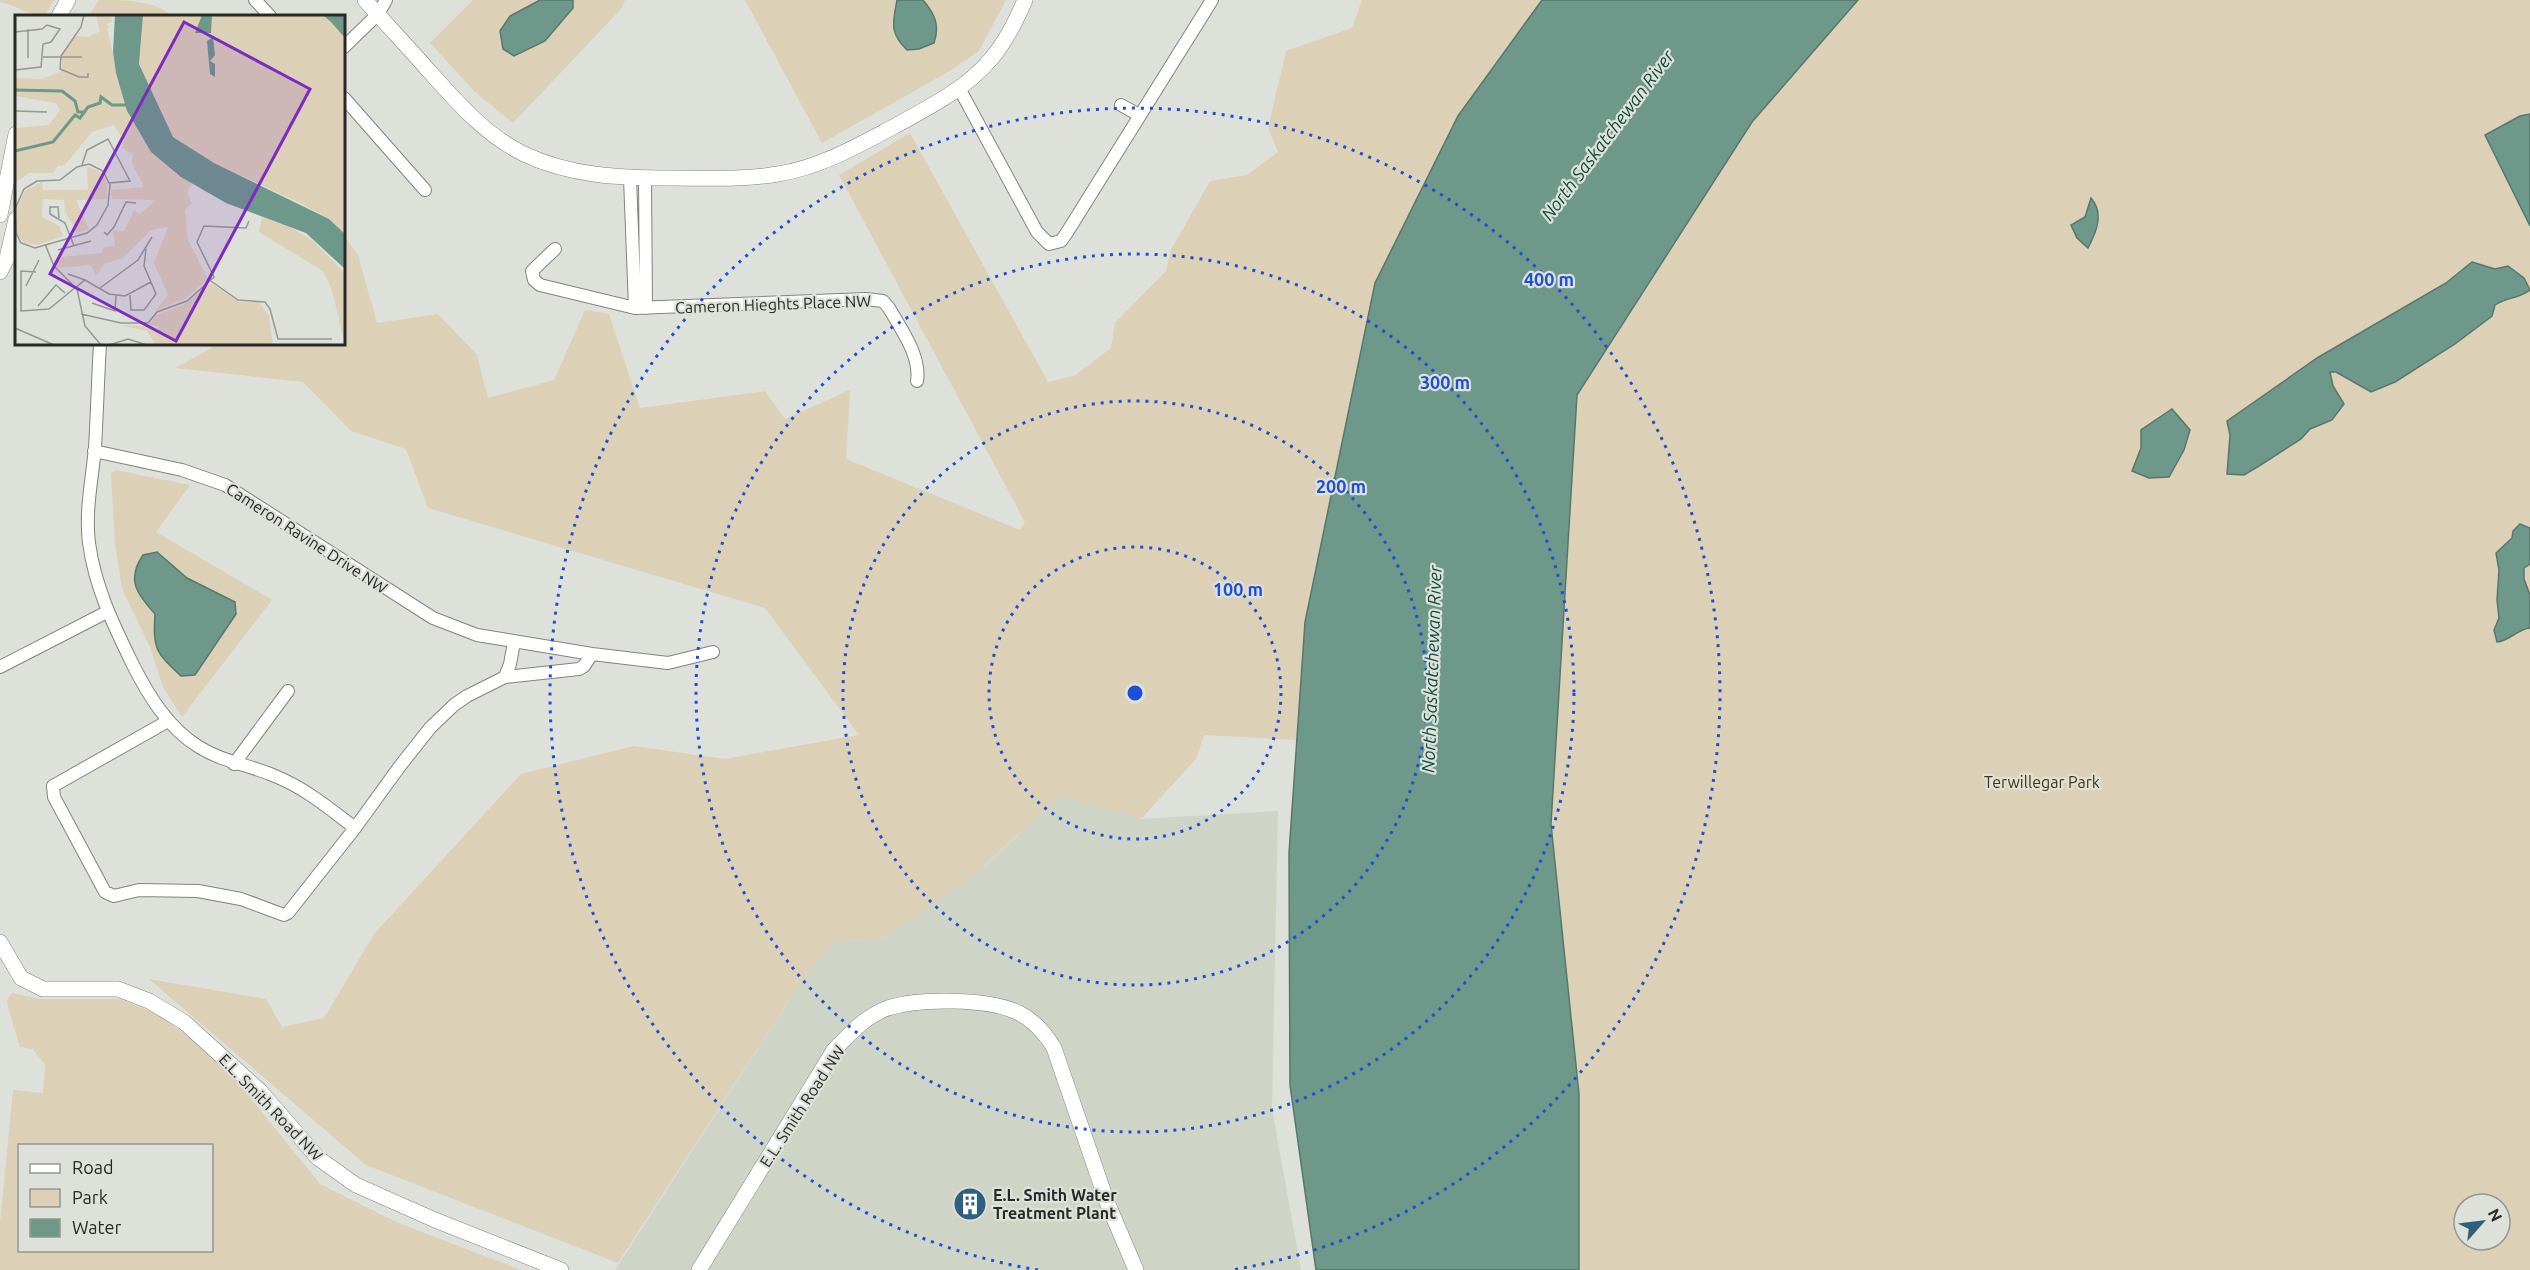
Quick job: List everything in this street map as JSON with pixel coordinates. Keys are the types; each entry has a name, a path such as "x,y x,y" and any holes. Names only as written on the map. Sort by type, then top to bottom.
{"street":[{"path":"60,15 68,0"},
{"path":"72,15 79,0"},
{"path":"255,0 269,15"},
{"path":"365,0 463,108 499,140 523,154 557,166 604,176 637,178 753,177 798,170 841,155 959,88 991,59 1014,24 1025,0"},
{"path":"345,45 378,14 386,0"},
{"path":"959,88 1037,232 1049,244 1061,241 1207,2"},
{"path":"345,99 425,190"},
{"path":"1121,105 1139,115"},
{"path":"0,215 15,139"},
{"path":"637,178 641,308"},
{"path":"5,259 15,223"},
{"name":"Cameron Hieghts Place NW","path":"555,249 532,271 534,280 540,285 641,308 877,299 889,308 915,359 919,370 917,381"},
{"path":"100,345 94,451 87,512 89,544 107,612 141,681 168,721 199,747 234,764 273,775 294,784 355,828"},
{"name":"Cameron Ravine Drive NW","path":"94,451 182,470 225,485 433,618 477,635 592,654 668,663 712,652"},
{"path":"0,667 107,612"},
{"path":"505,677 514,642"},
{"path":"168,721 53,786 54,796 105,892 109,896 139,890 198,891 241,899 284,915 288,913 355,828 400,765 430,728 467,696 505,677 579,669 584,666 592,654"},
{"path":"234,764 288,691"},
{"name":"E.L. Smith Road NW","path":"0,942 21,978 43,989 118,988 149,1001 184,1022 260,1091 318,1158 356,1185 435,1220 561,1270"},
{"name":"E.L. Smith Road NW","path":"699,1270 834,1050 863,1021 888,1008 939,999 983,1004 1018,1012 1043,1029 1054,1048 1107,1202 1136,1270"}],"shaded area":[{"path":"1061,795 1141,819 1278,811 1272,1109 1301,1270 615,1270 810,968 835,942 888,937 985,866"}],"green space":[{"path":"0,0 54,0 46,15 36,15 0,2"},
{"path":"99,0 148,4 171,15 90,15"},
{"path":"473,0 625,0 621,9 513,123 475,92 430,43"},
{"path":"745,0 1006,0 979,51 948,72 822,143"},
{"path":"1362,0 1542,0 1458,116 1375,283 1305,622 1297,740 1204,735 1196,759 1141,819 1061,795 979,871 888,937 835,942 810,968 618,1263 366,1165 149,979 266,999 282,1027 324,1018 374,934 521,774 634,746 725,759 859,735 765,608 428,508 406,449 351,431 303,382 175,368 210,349 212,345 345,345 345,237 358,255 377,323 438,314 477,355 488,398 554,380 585,310 609,314 640,408 765,391 785,419 850,390 846,459 1020,530 1025,522 839,175 910,133 1048,382 1074,376 1111,348 1115,323 1166,271 1171,250 1210,181 1247,175 1278,152 1268,128 1286,51 1352,28"},
{"name":"Terwillegar Park","path":"1858,0 2530,0 2530,1270 1570,1270 1579,1094 1551,824 1577,395 1752,122"},
{"path":"115,470 190,485 156,532 272,600 182,717 163,687 150,647 122,589 115,543 111,474"},
{"path":"12,993 39,999 119,999 160,1015 224,1065 320,1184 396,1222 521,1270 0,1270 0,1223 13,1090 43,1093 45,1065 33,1049 20,1047 7,1000"}],"water":[{"path":"540,0 573,0 573,8 545,41 514,56 503,49 500,31 510,16"},
{"path":"897,0 923,0 935,20 934,43 919,49 907,50 901,44 894,27"},
{"name":"North Saskatchewan River","path":"1542,0 1858,0 1752,122 1577,395 1551,824 1579,1094 1579,1270 1316,1270 1290,1085 1289,853 1305,622 1375,283 1458,116"},
{"path":"2530,114 2530,226 2485,135 2520,116"},
{"path":"2091,198 2097,210 2098,222 2088,248 2077,238 2071,225 2085,217"},
{"path":"2472,262 2495,269 2508,266 2524,278 2530,290 2495,305 2492,316 2455,344 2395,382 2371,392 2336,372 2330,372 2333,386 2344,404 2332,420 2310,429 2301,439 2244,475 2227,474 2230,435 2227,421 2317,358 2446,283"},
{"path":"2172,409 2190,430 2184,450 2169,477 2149,478 2132,471 2141,448 2141,430"},
{"path":"2520,524 2530,528 2530,564 2524,568 2524,579 2530,595 2530,628 2497,642 2494,630 2499,618 2497,600 2499,570 2496,553 2512,538 2513,531"},
{"path":"157,552 187,578 235,602 236,614 195,675 181,676 161,655 155,643 155,614 143,600 136,586 135,572 143,555"}],"place":[{"name":"E.L. Smith Water Treatment Plant","path":"970,1204"}]}
